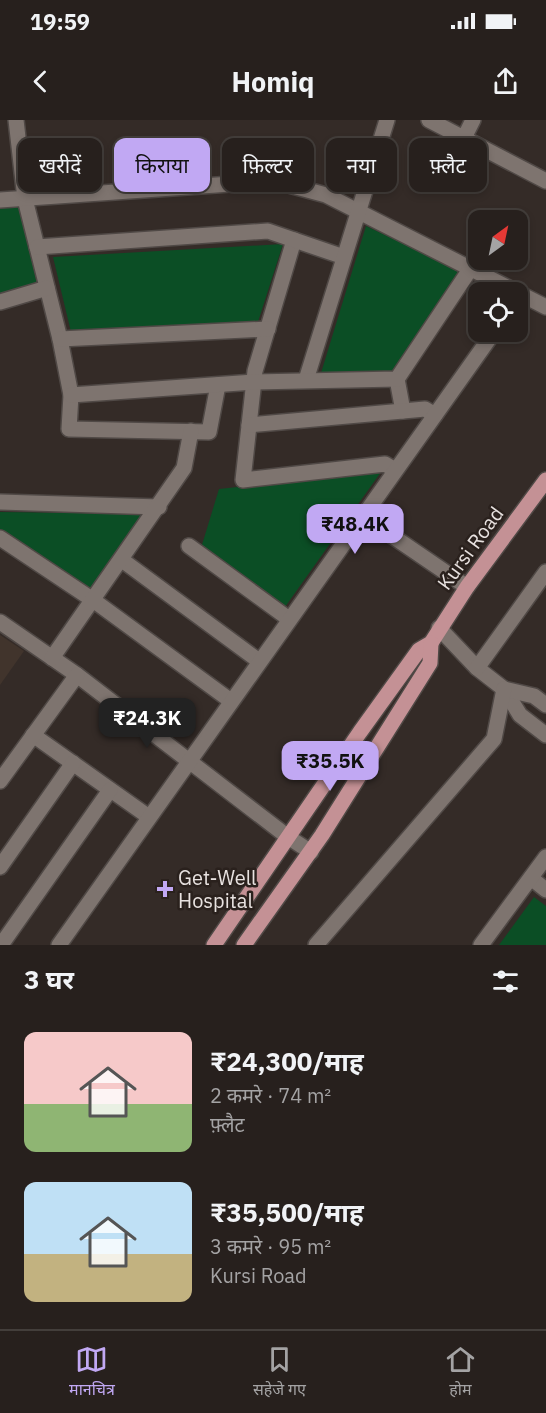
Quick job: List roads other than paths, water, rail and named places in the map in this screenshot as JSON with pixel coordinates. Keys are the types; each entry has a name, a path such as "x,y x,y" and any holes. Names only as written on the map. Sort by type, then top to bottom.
{"main road":[{"name":"Kursi Road","path":"246,944 310,852 430,663 431,643 439,628 467,586 546,480"},
{"name":"Kursi Road","path":"214,945 399,677 419,650 431,643"}],"street":[{"path":"16,120 25,199 60,339 71,395 69,429 209,432 218,385"},
{"path":"306,380 387,120"},
{"path":"429,120 464,138 473,120"},
{"path":"487,150 546,181"},
{"path":"0,200 274,180 326,195 468,266"},
{"path":"37,247 268,231 344,257"},
{"path":"294,240 255,371 243,480 386,464 396,470"},
{"path":"404,411 397,379 470,270"},
{"path":"474,270 495,282"},
{"path":"0,302 47,288"},
{"path":"528,300 546,307"},
{"path":"60,339 268,329"},
{"path":"59,945 487,342"},
{"path":"71,395 254,382 397,379"},
{"path":"249,425 425,409 435,415"},
{"path":"52,658 184,468 191,431"},
{"path":"0,502 159,507"},
{"path":"363,516 467,586"},
{"path":"0,538 93,600 231,701"},
{"path":"189,546 289,619"},
{"path":"122,560 259,661"},
{"path":"477,669 546,572"},
{"path":"0,622 77,675 310,852"},
{"path":"439,628 477,669 504,689 520,715 546,735"},
{"path":"0,781 77,675"},
{"path":"504,689 534,696 546,705"},
{"path":"316,945 494,739 504,689"},
{"path":"33,735 149,817"},
{"path":"0,867 72,763"},
{"path":"1,945 110,790"},
{"path":"481,945 546,857"},
{"path":"531,878 546,890"}],"place":[{"name":"Get-Well Hospital","path":"165,889"}]}
